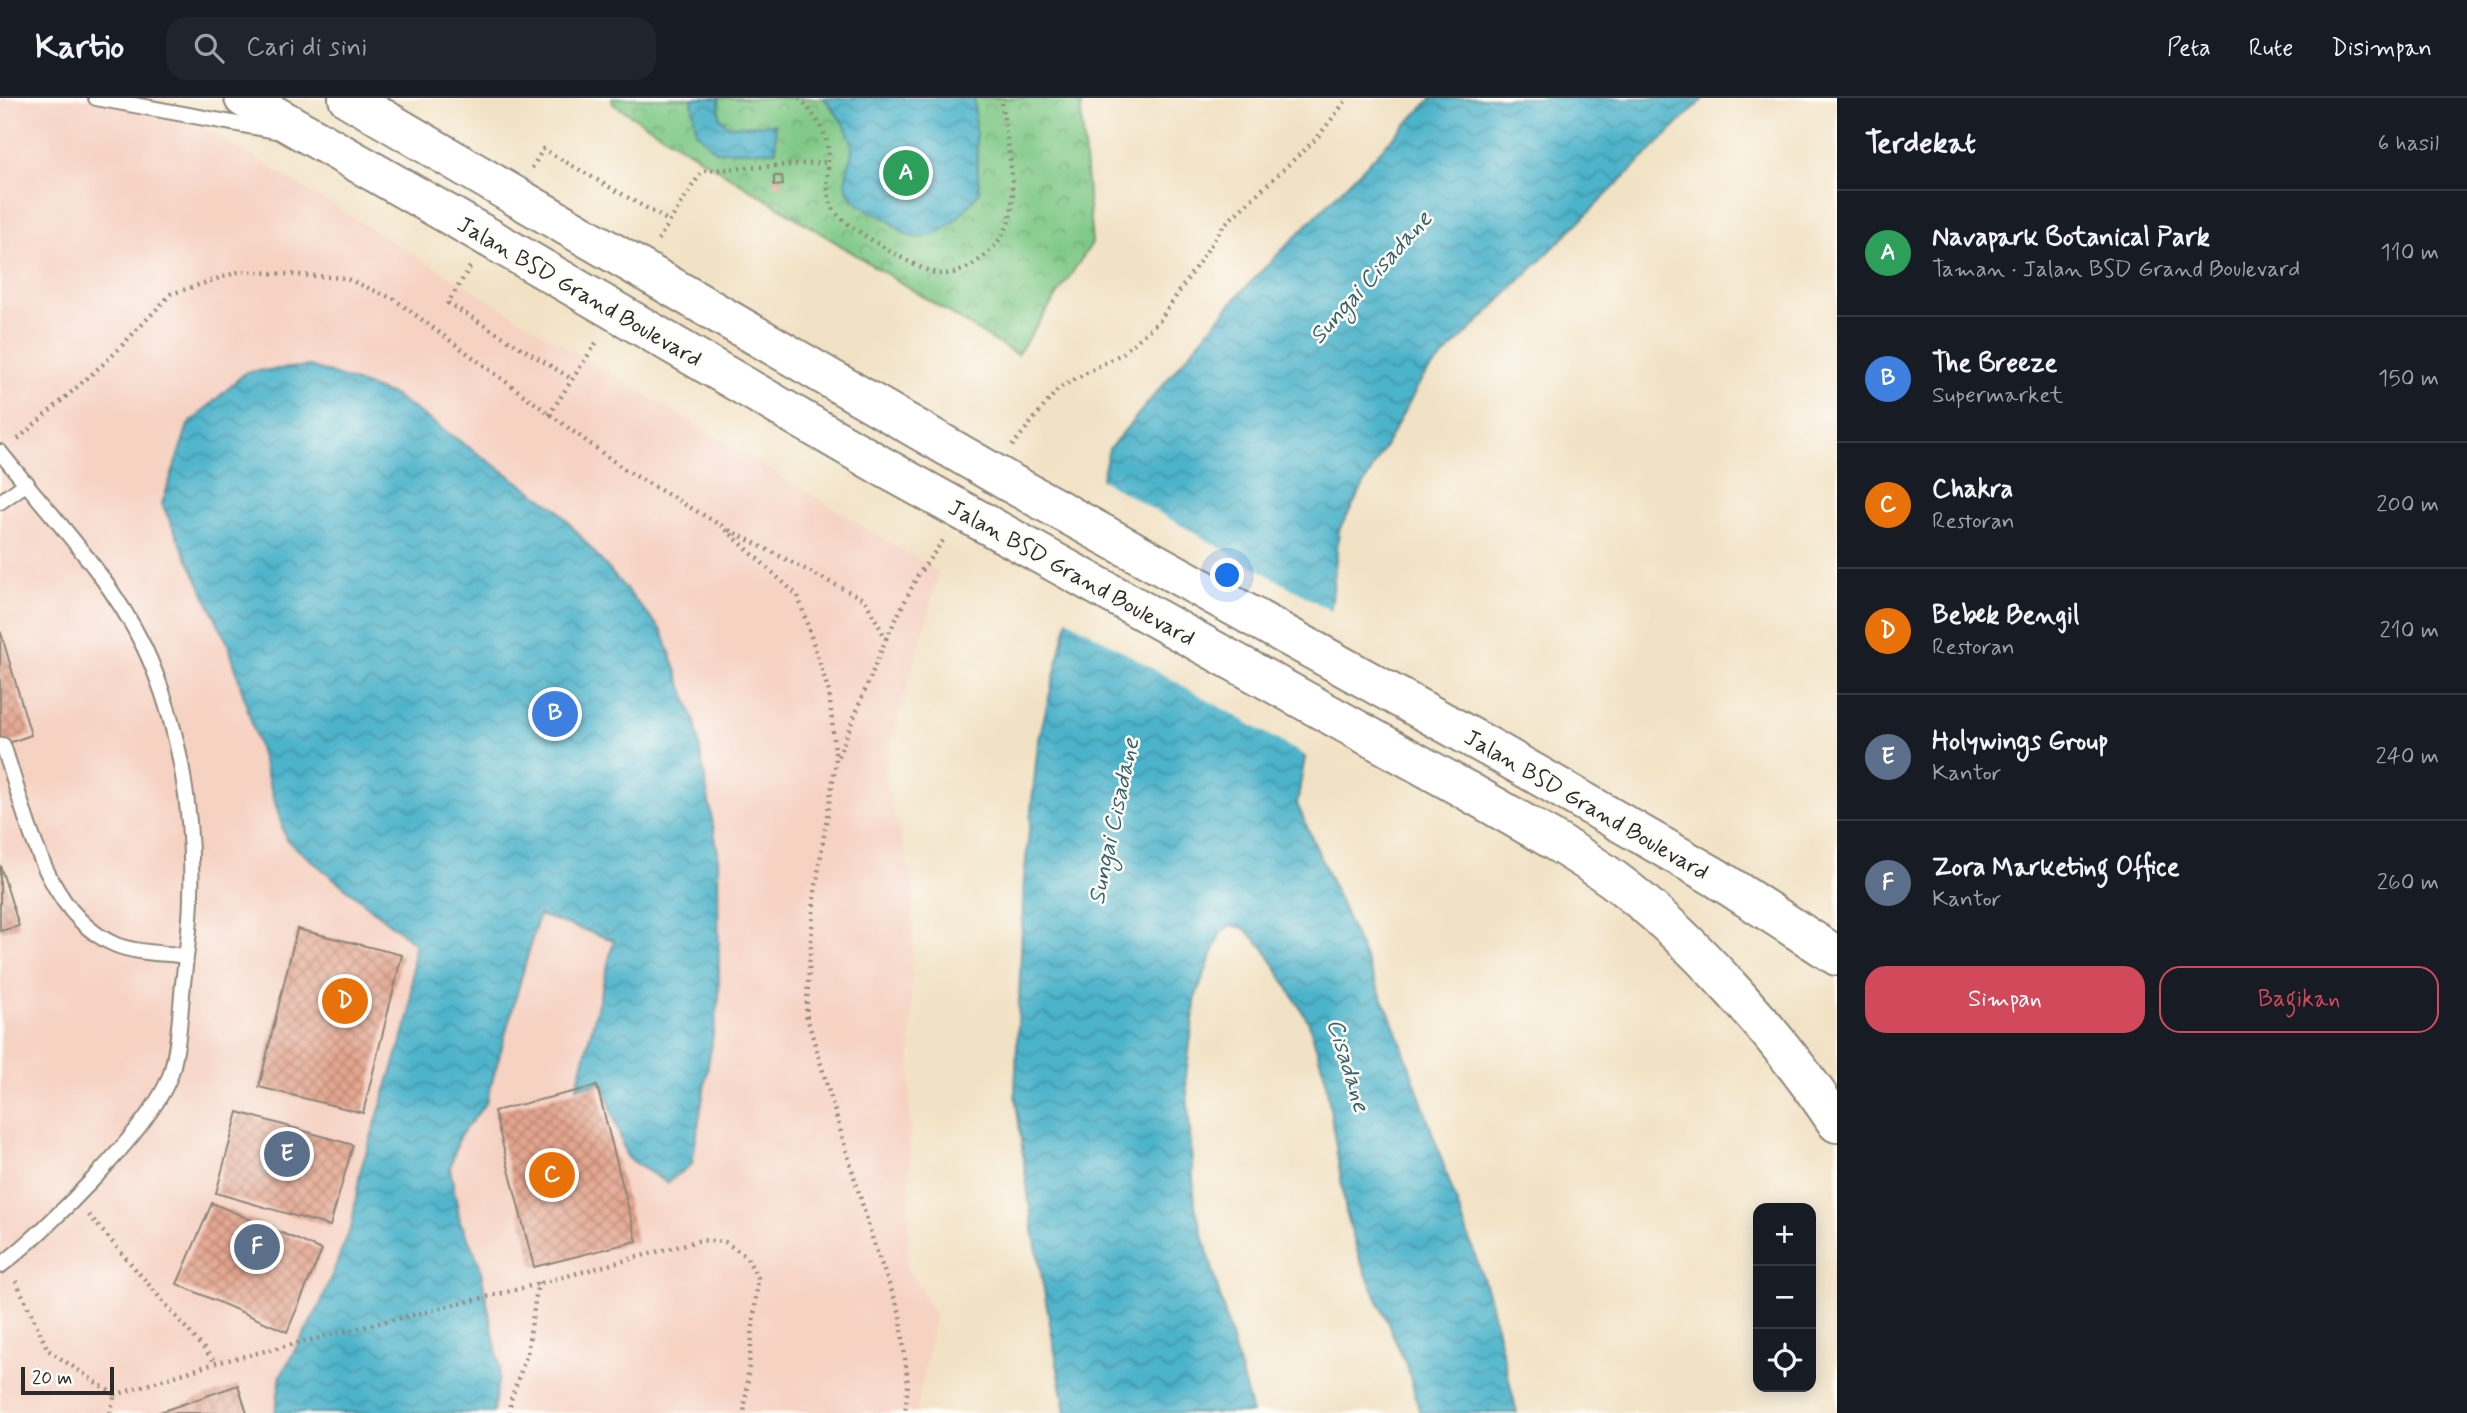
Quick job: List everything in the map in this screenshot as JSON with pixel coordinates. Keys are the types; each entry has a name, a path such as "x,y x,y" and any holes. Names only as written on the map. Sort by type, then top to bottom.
{"main road":[{"name":"Jalan BSD Grand Boulevard","path":"244,98 885,468 1466,790 1581,858 1654,914 1712,970 1813,1087 1837,1123"},
{"name":"Jalan BSD Grand Boulevard","path":"348,98 1007,481 1494,750 1715,877 1837,956"}],"lane":[{"path":"96,98 318,140"},
{"path":"1,453 87,554 143,647 165,699 178,761 191,859 186,956 171,1073 156,1101 75,1198 2,1259"},
{"path":"0,502 27,483"},
{"path":"3,745 46,868 57,892 75,916 117,946 186,956"}],"path":[{"path":"800,98 826,138 829,162 828,193 839,216 902,257 936,274 951,273 970,265 990,251 1001,239 1009,220 1013,198 1001,98"},
{"path":"1004,457 1059,388 1123,353 1160,320 1224,225 1317,138 1348,98"},
{"path":"544,149 669,221"},
{"path":"664,230 702,171 829,162"},
{"path":"488,237 448,303 572,379"},
{"path":"1,453 110,358 171,294 241,271 345,278 394,299 624,469 722,526 864,600 886,639"},
{"path":"549,415 597,343"},
{"path":"722,526 798,596 829,692 836,761"},
{"path":"905,1413 908,1384 900,1313 874,1244 806,1014 814,898 836,761 886,639 918,576 949,533"},
{"path":"75,1198 216,1363"},
{"path":"115,1395 216,1363 512,1291 701,1240 725,1242 746,1256 758,1278 744,1413"},
{"path":"2,1259 48,1350 115,1395"},
{"path":"510,1413 510,1402 527,1354 538,1282"},
{"path":"110,1413 115,1395"}],"shaded area":[{"path":"0,98 155,98 939,572 884,774 913,884 908,1268 935,1315 916,1413 0,1413"}],"green space":[{"path":"612,98 1080,98 1092,243 1017,355 613,104"}],"water":[{"path":"692,98 719,98 720,118 729,126 775,124 776,151 716,151 696,132"},
{"path":"824,98 974,98 979,192 959,217 941,231 921,238 906,234 851,197 846,182 851,142 842,122"},
{"path":"1432,98 1704,98 1423,377 1339,530 1332,599 1297,804 1397,1031 1488,1293 1517,1413 1420,1413 1408,1369 1360,1260 1346,1212 1325,1076 1308,1021 1264,948 1244,928 1231,925 1221,932 1196,996 1186,1076 1195,1206 1252,1413 1066,1413 1032,1223 1015,1094 1024,880 1038,743 1109,449 1242,291"},
{"path":"310,366 395,396 556,508 662,631 695,722 718,853 719,998 692,1164 667,1183 627,1158 603,1083 577,1087 614,940 539,915 486,1103 459,1137 450,1168 460,1221 479,1262 500,1368 493,1413 275,1413 281,1375 320,1305 352,1224 360,1172 410,1014 414,943 286,840 229,646 162,504 188,425 246,372"}],"pier":[{"path":"1098,478 1333,612 1309,758 1063,617"}],"building":[{"path":"774,176 782,176 783,185 774,186"},
{"path":"0,634 31,735 0,746"},
{"path":"0,865 19,926 0,931"},
{"path":"297,929 402,955 363,1113 259,1087"},
{"path":"597,1086 637,1241 534,1267 494,1111"},
{"path":"238,1112 353,1145 330,1226 216,1193"},
{"path":"212,1203 322,1250 287,1332 177,1284"},
{"path":"238,1385 247,1413 157,1413"}],"place":[{"name":"Navapark Botanical Park","path":"906,173"},
{"name":"The Breeze","path":"555,714"},
{"name":"Bebek Bengil","path":"345,1001"},
{"name":"Holywings Group","path":"287,1154"},
{"name":"Chakra","path":"552,1175"},
{"name":"Zora Marketing Office","path":"257,1247"}],"water label":[{"name":"Sungai Cisadane","path":"1370,277"},
{"name":"Sungai Cisadane","path":"1113,821"},
{"name":"Cisadane","path":"1349,1065"}]}
